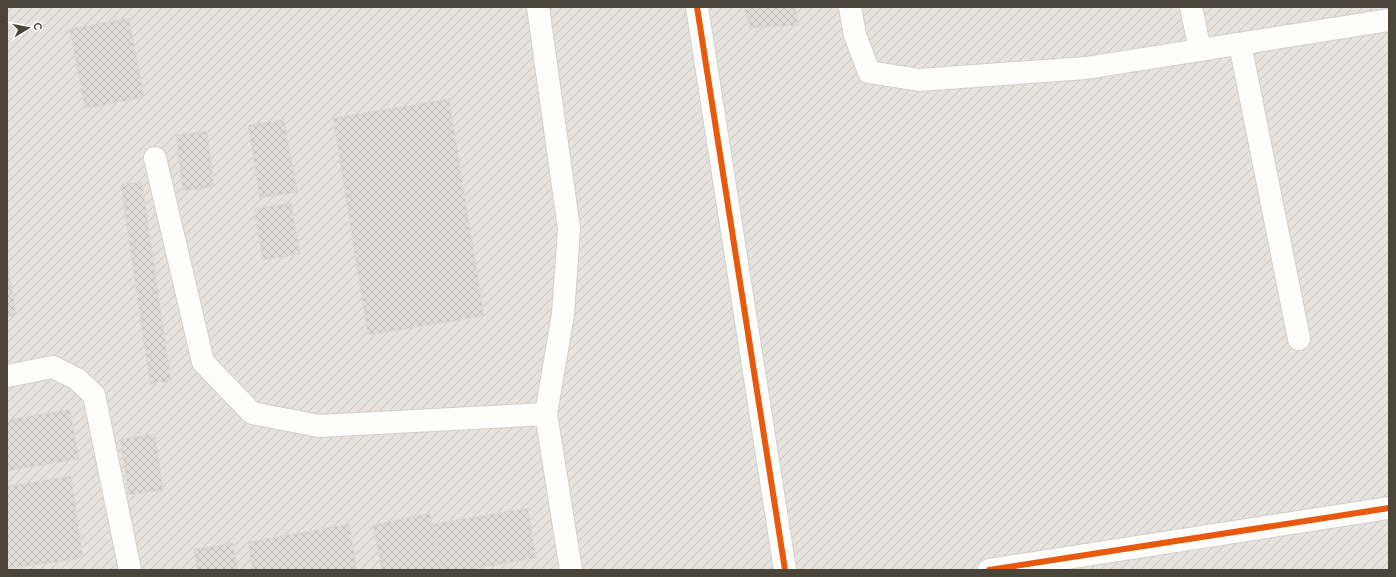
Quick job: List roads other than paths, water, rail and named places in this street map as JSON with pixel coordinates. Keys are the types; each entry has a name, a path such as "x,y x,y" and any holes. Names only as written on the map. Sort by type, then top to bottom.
{"street":[{"path":"538,7 569,229 563,314 546,414 571,570"},
{"path":"697,7 785,570"},
{"path":"850,7 855,34 869,72 919,80 1086,68 1240,44 1359,16 1389,20"},
{"path":"1191,7 1200,50"},
{"path":"1240,44 1299,339"},
{"path":"155,158 203,362 252,413 319,426 546,414"},
{"path":"7,376 53,367 77,379 94,395 130,570"},
{"path":"989,570 1389,508"}]}
